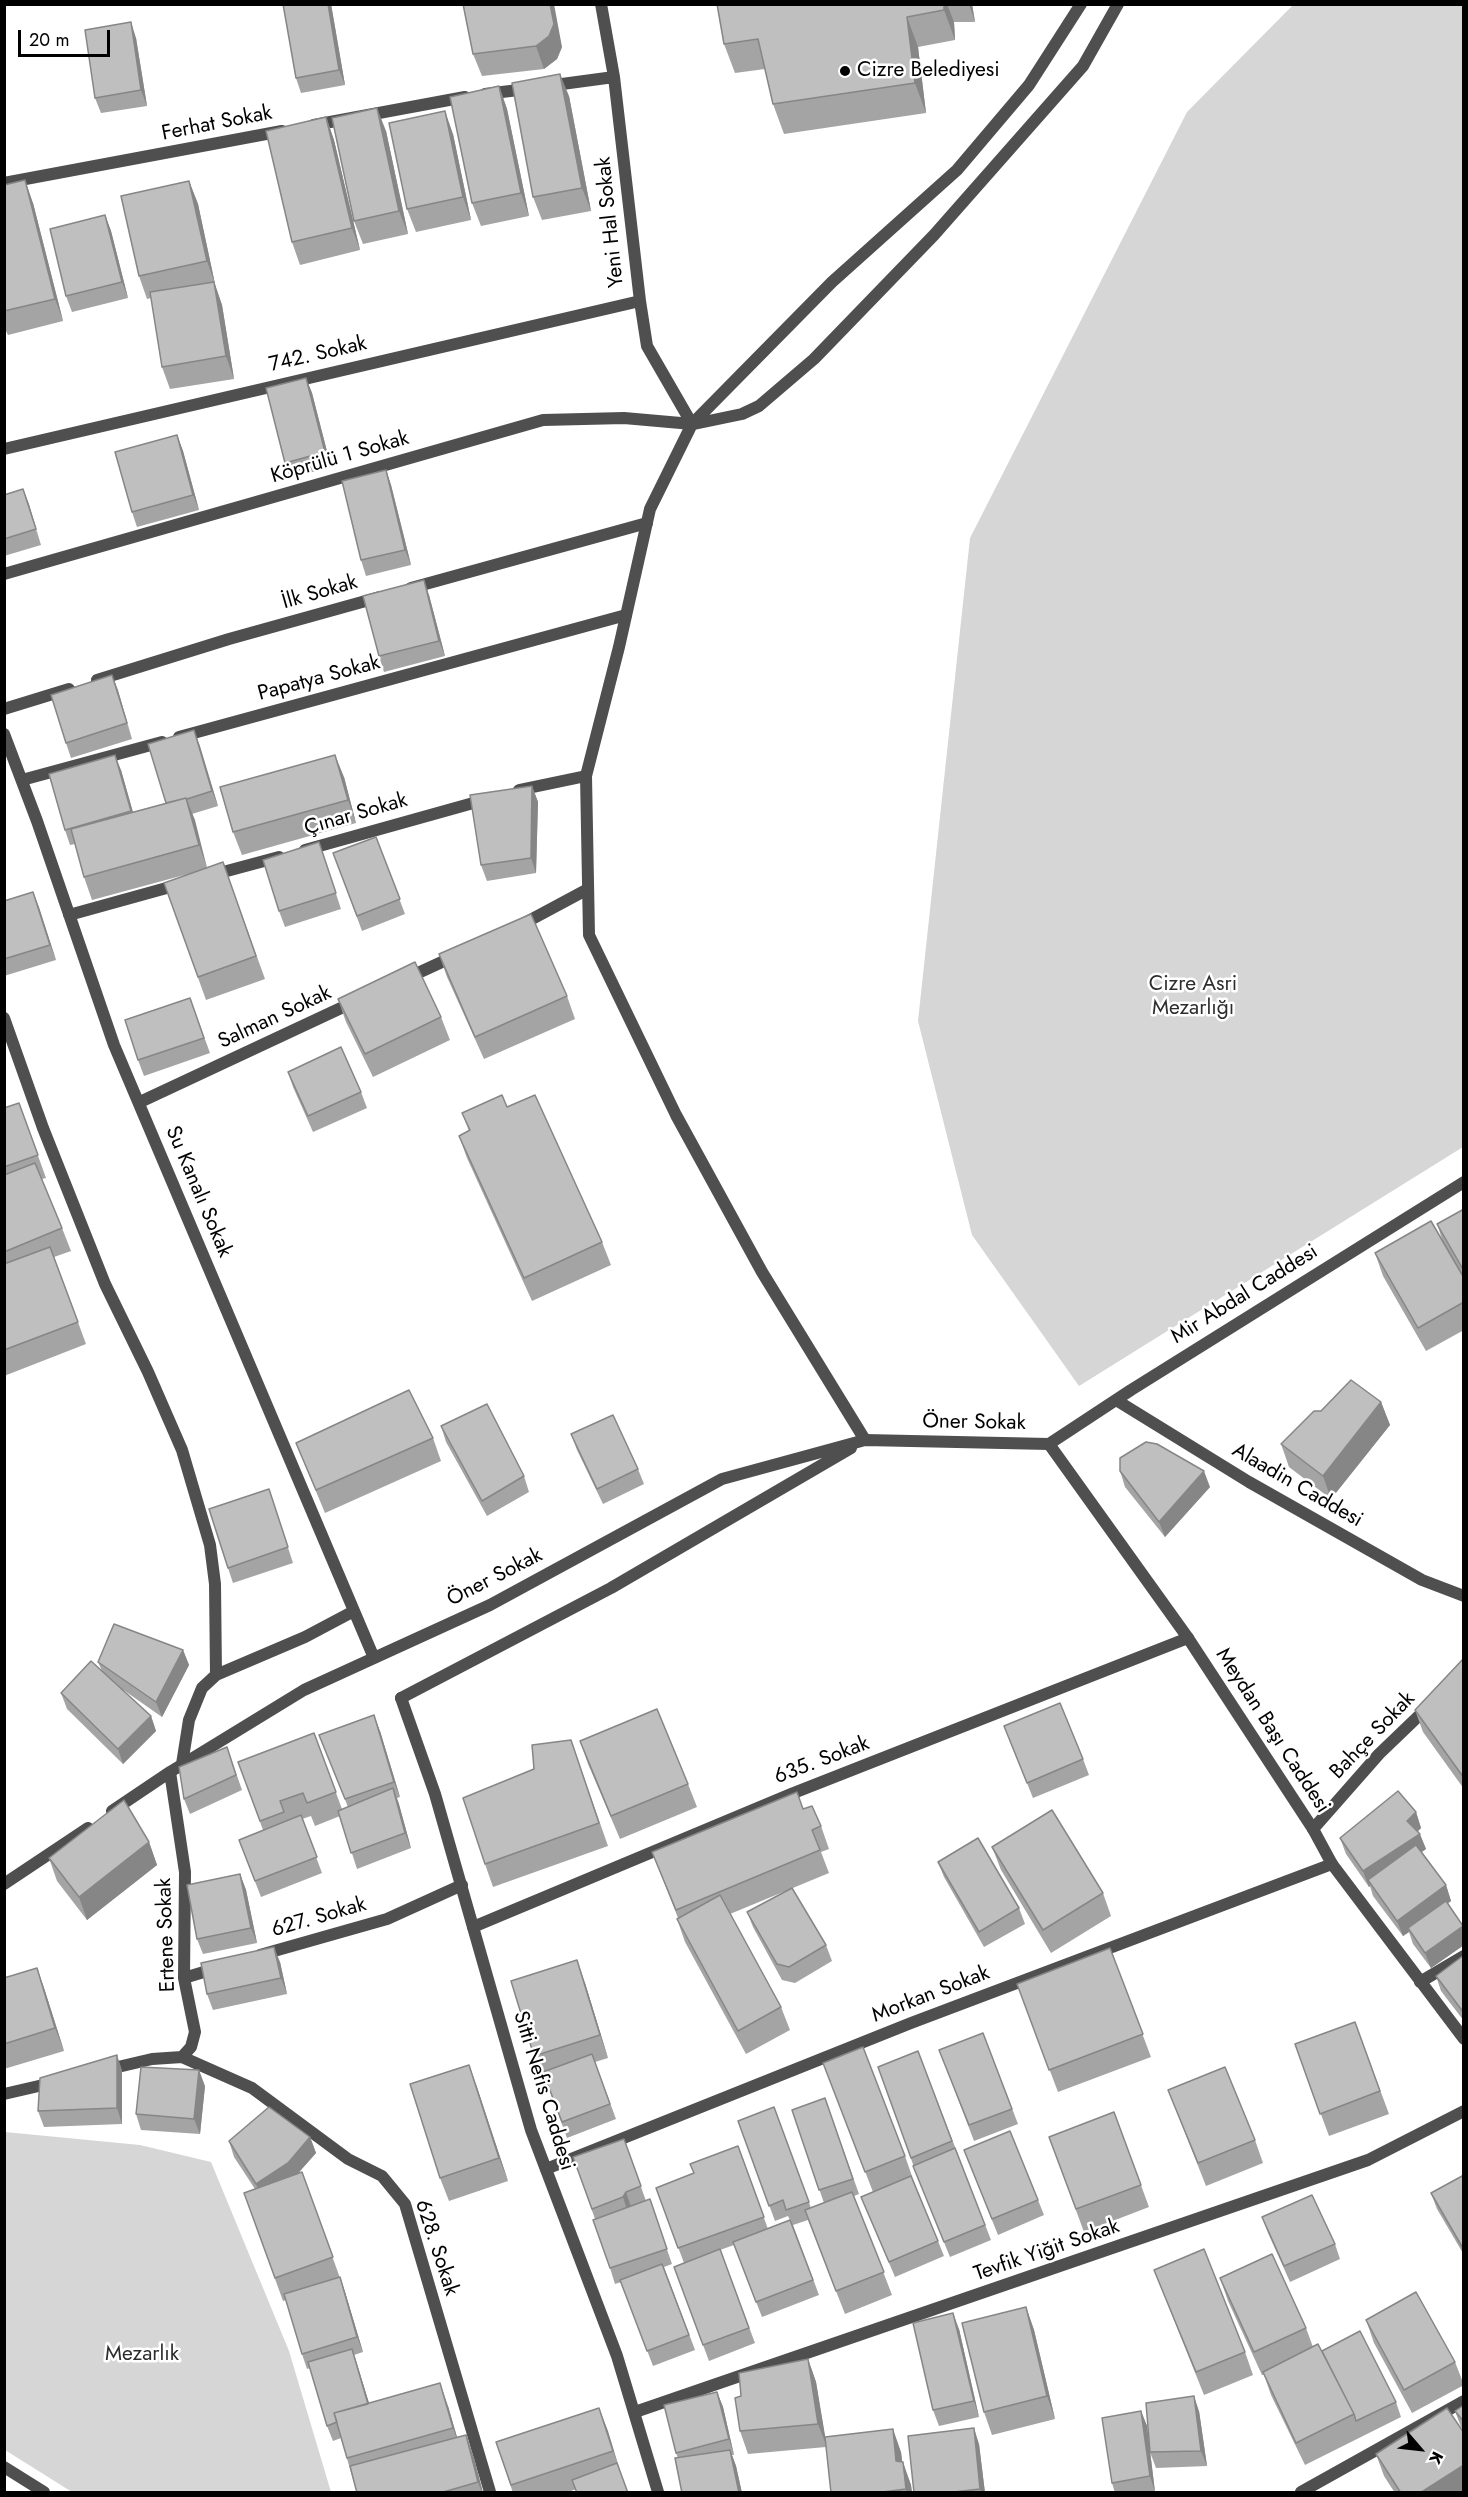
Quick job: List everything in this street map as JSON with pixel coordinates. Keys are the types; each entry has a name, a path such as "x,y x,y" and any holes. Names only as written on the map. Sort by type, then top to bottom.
{"street":[{"name":"Yeni Hal Sokak","path":"601,4 614,76 647,346 692,424"},
{"path":"866,1440 762,1272 676,1115 589,935 586,776 650,509 692,424 832,282 957,170 1029,85 1081,4"},
{"name":"Köprülü 1 Sokak","path":"4,574 543,420 624,418 692,424 742,414 759,406 814,359 934,235 1083,66 1118,4"},
{"name":"Ferhat Sokak","path":"4,183 436,101 614,76"},
{"name":"742. Sokak","path":"4,448 640,301"},
{"name":"İlk Sokak","path":"4,709 230,639 647,523"},
{"name":"Papatya Sokak","path":"22,780 626,615"},
{"name":"Su Kanalı Sokak","path":"4,734 114,1045 140,1102 270,1418 374,1658"},
{"name":"Çınar Sokak","path":"69,915 504,794 586,776"},
{"path":"506,932 588,889"},
{"path":"390,986 465,951"},
{"name":"Salman Sokak","path":"140,1102 368,996"},
{"path":"4,1018 43,1128 105,1284 148,1372 182,1450 210,1545 215,1584 216,1675"},
{"name":"Mir Abdal Caddesi","path":"1048,1444 1464,1182"},
{"name":"Alaadin Caddesi","path":"1116,1400 1249,1482 1422,1580 1464,1596"},
{"name":"Öner Sokak","path":"4,1884 182,1764 304,1690 490,1605 722,1479 866,1440 1048,1444"},
{"name":"Sitti Nefis Caddesi","path":"658,2493 617,2356 531,2130 435,1794 401,1698 611,1588 866,1440"},
{"name":"Meydan Başı Caddesi","path":"1048,1444 1188,1638 1313,1829 1332,1864 1464,2038"},
{"path":"182,1764 189,1720 202,1688 216,1675 305,1637 354,1611"},
{"name":"635. Sokak","path":"473,1927 791,1794 1188,1638"},
{"name":"Bahçe Sokak","path":"1313,1829 1379,1754 1438,1697"},
{"name":"Ertene Sokak","path":"170,1772 185,1872 184,1977 195,2032 191,2047 182,2057"},
{"name":"Morkan Sokak","path":"546,2169 912,2023 1332,1864"},
{"name":"627. Sokak","path":"246,1959 387,1919 462,1885"},
{"path":"1420,1982 1464,1956"},
{"path":"184,1977 225,1965"},
{"path":"95,2073 152,2059 182,2057"},
{"name":"628. Sokak","path":"182,2057 252,2088 348,2159 382,2176 405,2204 490,2493"},
{"path":"8,2094 72,2078"},
{"name":"Tevfik Yiğit Sokak","path":"635,2412 1368,2160 1464,2111"},
{"path":"1301,2493 1464,2401"},
{"path":"4,2466 44,2493"}],"green space":[{"name":"Cizre Asri Mezarlığı","path":"1293,5 1463,5 1463,1147 1079,1386 972,1235 918,1021 970,538 1187,112"},
{"name":"Mezarlık","path":"5,2132 140,2145 211,2162 289,2351 331,2492 72,2492 5,2450"}],"building":[{"path":"283,4 328,4 339,70 296,78"},
{"path":"463,4 550,4 554,24 549,36 536,46 473,54"},
{"name":"Cizre Belediyesi","path":"717,4 944,4 944,10 907,17 915,83 773,104 758,39 724,44"},
{"path":"131,22 141,90 95,98 85,30"},
{"path":"560,74 582,188 533,197 512,83"},
{"path":"499,86 521,193 472,203 450,97"},
{"path":"377,108 399,211 354,221 332,118"},
{"path":"445,111 463,197 407,209 389,123"},
{"path":"326,117 352,228 292,242 266,131"},
{"path":"25,180 55,299 4,311 4,185"},
{"path":"189,181 207,261 139,276 121,196"},
{"path":"105,215 122,282 66,296 50,229"},
{"path":"214,282 226,356 162,367 150,292"},
{"path":"306,378 325,452 285,463 266,388"},
{"path":"177,435 193,495 132,512 115,452"},
{"path":"386,470 405,550 361,560 342,481"},
{"path":"23,489 36,529 4,539 4,495"},
{"path":"424,580 439,641 379,656 363,596"},
{"path":"112,675 127,723 66,743 51,695"},
{"path":"194,730 212,791 166,803 148,744"},
{"path":"115,755 131,811 65,830 49,774"},
{"path":"335,755 348,800 233,832 220,787"},
{"path":"532,786 531,858 481,865 470,795"},
{"path":"186,798 199,845 84,877 71,829"},
{"path":"376,837 400,899 357,916 333,853"},
{"path":"319,842 336,893 279,911 263,860"},
{"path":"223,862 256,956 198,977 164,883"},
{"path":"33,892 50,945 4,959 4,901"},
{"path":"531,914 567,996 475,1037 439,954"},
{"path":"415,962 441,1017 365,1054 338,999"},
{"path":"190,998 204,1038 138,1060 125,1020"},
{"path":"341,1047 361,1092 308,1116 288,1072"},
{"path":"502,1095 507,1107 535,1095 602,1242 524,1278 459,1136 470,1130 462,1113"},
{"path":"19,1103 38,1155 4,1167 4,1108"},
{"path":"35,1163 62,1228 4,1252 4,1175"},
{"path":"1464,1209 1464,1271 1437,1224"},
{"path":"1431,1221 1464,1278 1464,1302 1418,1328 1375,1253"},
{"path":"50,1247 78,1322 4,1350 4,1264"},
{"path":"1351,1380 1381,1402 1323,1476 1281,1444 1314,1411 1321,1411"},
{"path":"409,1390 433,1438 316,1490 296,1443"},
{"path":"487,1404 524,1476 482,1501 441,1426"},
{"path":"613,1415 638,1469 597,1489 571,1434"},
{"path":"1146,1442 1157,1444 1204,1471 1159,1522 1120,1471 1120,1458"},
{"path":"269,1489 288,1547 228,1568 209,1509"},
{"path":"114,1624 183,1650 156,1702 98,1662"},
{"path":"1464,1658 1464,1778 1415,1710"},
{"path":"91,1661 151,1716 118,1749 61,1693"},
{"path":"1060,1703 1083,1759 1027,1783 1004,1726"},
{"path":"657,1709 688,1784 611,1816 580,1741"},
{"path":"374,1715 394,1782 345,1799 319,1735"},
{"path":"314,1733 336,1792 307,1803 303,1793 280,1801 284,1812 260,1821 238,1762"},
{"path":"571,1740 599,1823 485,1864 463,1798 534,1769 532,1745"},
{"path":"227,1747 236,1775 184,1799 179,1767"},
{"path":"393,1788 405,1833 351,1853 338,1811"},
{"path":"1398,1791 1416,1812 1407,1821 1420,1834 1363,1871 1340,1838"},
{"path":"797,1792 803,1809 812,1806 821,1826 812,1830 820,1850 676,1910 652,1852"},
{"path":"124,1800 149,1842 79,1897 49,1858"},
{"path":"1052,1810 1103,1893 1043,1930 992,1847"},
{"path":"301,1815 317,1857 255,1881 239,1840"},
{"path":"978,1838 1019,1908 979,1932 938,1862"},
{"path":"1416,1845 1446,1885 1397,1921 1368,1880"},
{"path":"240,1874 251,1928 197,1939 187,1885"},
{"path":"792,1888 826,1945 789,1967 777,1964 747,1912"},
{"path":"720,1895 781,2007 738,2031 677,1919"},
{"path":"1446,1901 1463,1926 1425,1953 1408,1928"},
{"path":"274,1947 281,1978 207,1994 201,1963"},
{"path":"1110,1948 1143,2034 1049,2070 1017,1984"},
{"path":"1464,1955 1464,2013 1436,1976"},
{"path":"577,1960 600,2035 534,2056 511,1981"},
{"path":"37,1968 55,2028 4,2044 4,1978"},
{"path":"1355,2022 1380,2091 1320,2114 1295,2044"},
{"path":"983,2033 1012,2109 969,2125 939,2050"},
{"path":"863,2047 905,2156 865,2172 823,2063"},
{"path":"918,2051 952,2141 911,2158 878,2067"},
{"path":"592,2054 610,2104 562,2122 543,2072"},
{"path":"117,2055 117,2108 38,2111 40,2078"},
{"path":"469,2065 499,2158 440,2178 410,2084"},
{"path":"141,2067 199,2070 194,2119 136,2114"},
{"path":"1225,2067 1255,2140 1198,2163 1168,2090"},
{"path":"825,2098 853,2179 819,2190 792,2110"},
{"path":"269,2107 310,2137 288,2163 256,2184 229,2141"},
{"path":"774,2107 809,2202 786,2210 783,2200 769,2206 738,2121"},
{"path":"1114,2112 1141,2185 1076,2209 1049,2137"},
{"path":"1010,2131 1038,2200 992,2219 964,2150"},
{"path":"624,2139 641,2186 626,2192 623,2197 592,2209 573,2157"},
{"path":"738,2146 764,2217 678,2248 656,2188 694,2173 690,2164"},
{"path":"955,2148 985,2225 944,2242 913,2166"},
{"path":"302,2172 333,2257 275,2278 244,2193"},
{"path":"1464,2175 1464,2250 1431,2193"},
{"path":"911,2176 938,2241 889,2262 861,2197"},
{"path":"852,2192 884,2272 836,2291 805,2210"},
{"path":"1312,2195 1335,2244 1284,2266 1262,2217"},
{"path":"650,2199 667,2249 610,2268 593,2220"},
{"path":"790,2220 813,2280 756,2302 733,2242"},
{"path":"720,2249 749,2328 703,2345 674,2267"},
{"path":"1204,2249 1245,2352 1196,2372 1154,2270"},
{"path":"1272,2254 1306,2328 1254,2352 1220,2278"},
{"path":"662,2264 689,2335 647,2351 620,2280"},
{"path":"340,2277 357,2337 302,2354 284,2294"},
{"path":"1416,2292 1455,2362 1404,2390 1366,2320"},
{"path":"1026,2307 1047,2396 984,2412 962,2323"},
{"path":"953,2313 974,2401 933,2410 913,2323"},
{"path":"1360,2331 1396,2402 1356,2421 1322,2351"},
{"path":"1318,2344 1354,2414 1296,2443 1263,2372"},
{"path":"352,2349 368,2404 334,2413 337,2422 327,2426 308,2362"},
{"path":"808,2359 818,2424 740,2431 735,2398 741,2396 739,2373"},
{"path":"440,2383 453,2428 347,2458 334,2413"},
{"path":"717,2392 729,2439 676,2453 664,2405"},
{"path":"1194,2396 1201,2451 1150,2452 1146,2403"},
{"path":"1464,2405 1464,2422 1455,2411"},
{"path":"599,2408 613,2451 511,2485 496,2442"},
{"path":"1447,2408 1464,2433 1464,2465 1420,2493 1401,2493 1376,2454"},
{"path":"1141,2411 1150,2476 1112,2483 1102,2418"},
{"path":"974,2428 980,2489 945,2493 914,2493 908,2436"},
{"path":"893,2429 896,2461 903,2462 906,2489 875,2493 831,2493 825,2437"},
{"path":"466,2435 478,2482 440,2493 357,2493 350,2466"},
{"path":"730,2450 739,2493 682,2493 675,2458"},
{"path":"617,2463 628,2493 577,2493 572,2480"}],"place":[{"name":"Cizre Belediyesi","path":"845,71"}]}
